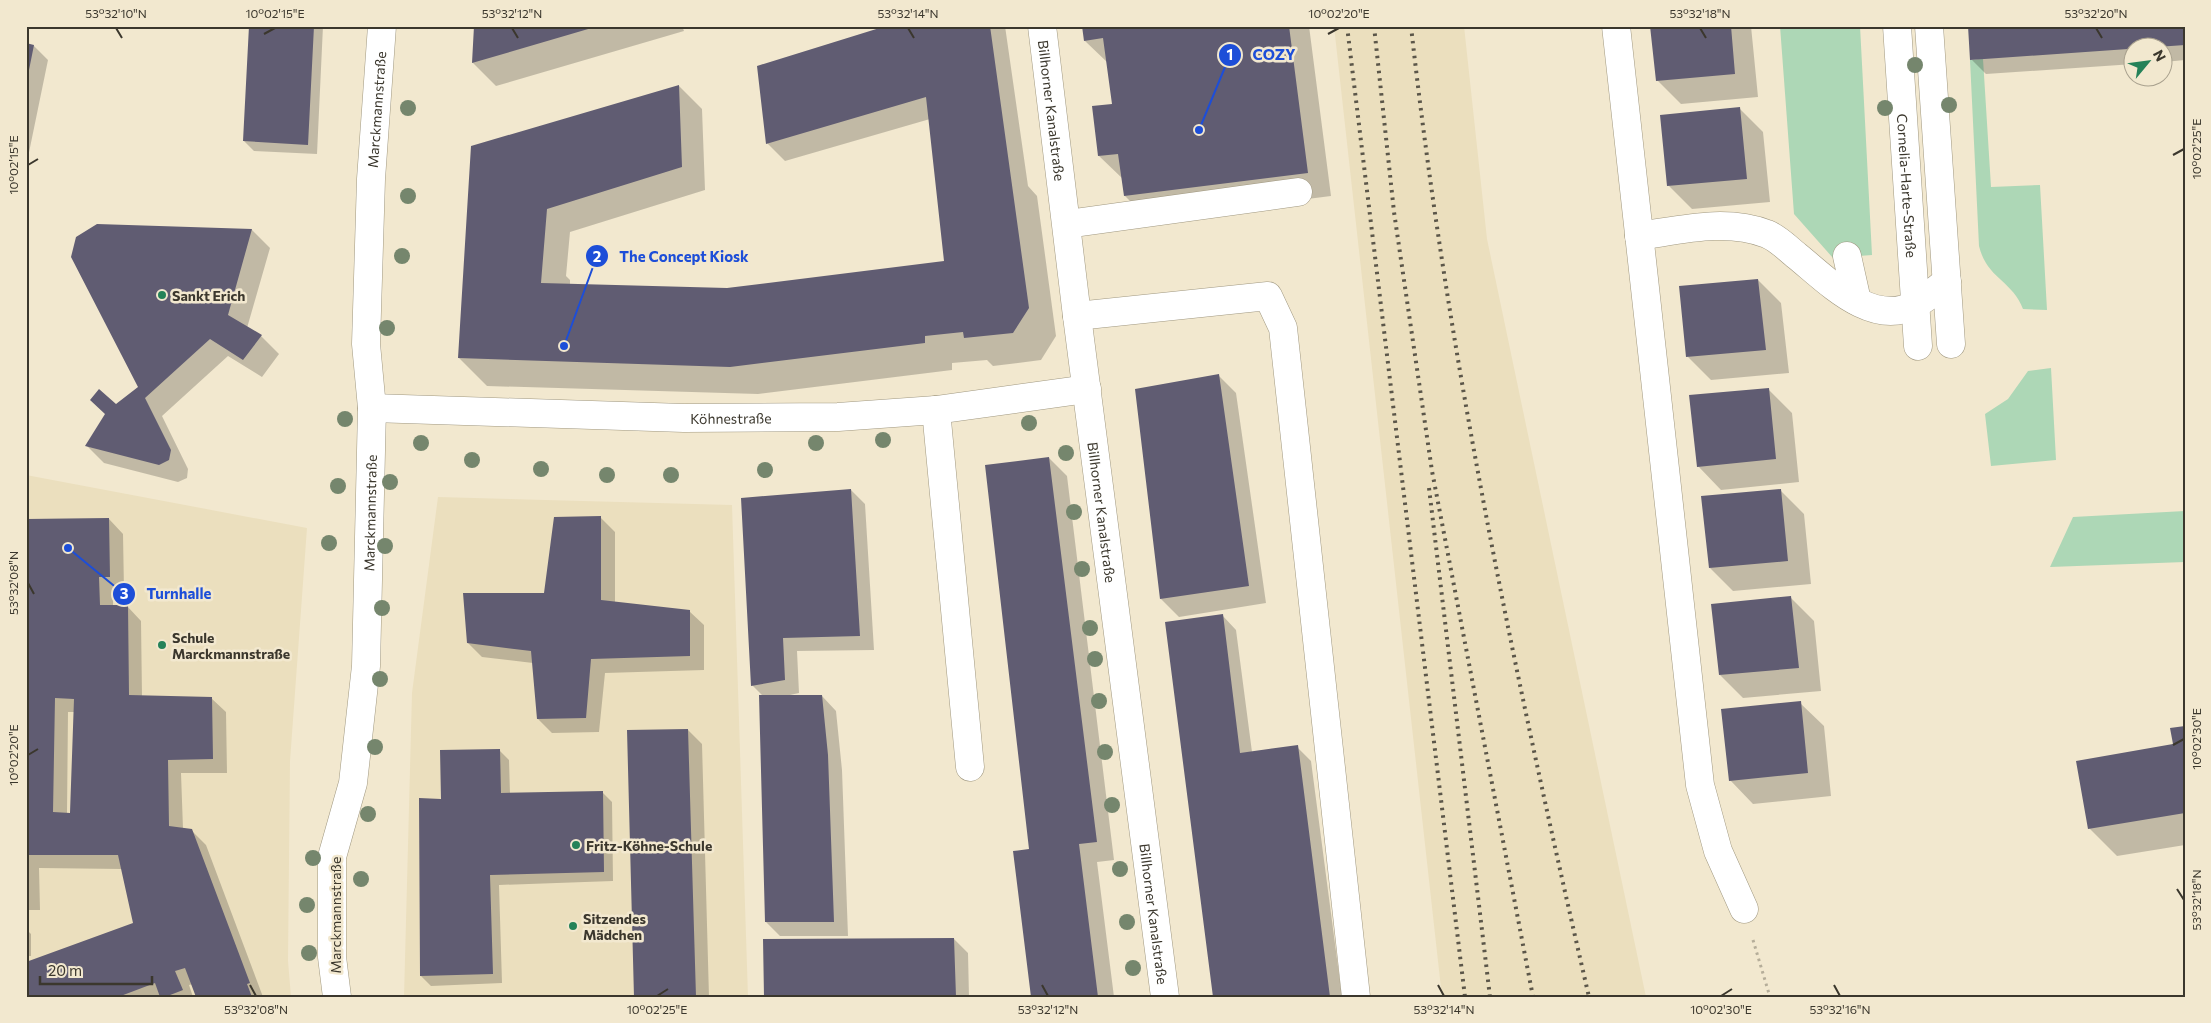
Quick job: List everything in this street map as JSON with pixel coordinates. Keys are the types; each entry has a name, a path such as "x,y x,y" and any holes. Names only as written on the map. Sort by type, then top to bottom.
{"street":[{"name":"Marckmannstraße","path":"337,997 332,957 332,857 352,783 366,666 372,408 366,344 371,180 382,26"},
{"name":"Billhorner Kanalstraße","path":"1042,26 1077,316 1166,997"},
{"path":"1616,26 1700,785 1718,851 1744,909"},
{"name":"Cornelia-Harte-Straße","path":"1897,26 1918,346"},
{"path":"1929,26 1951,344"},
{"path":"1066,224 1298,192"},
{"path":"1639,236 1726,225 1745,226 1770,234 1857,302 1873,309 1891,312 1915,305 1947,281"},
{"path":"1847,256 1857,302"},
{"path":"1077,316 1268,296 1283,328 1356,997"},
{"name":"Köhnestraße","path":"372,408 684,418 838,417 936,410 1087,389"},
{"path":"936,410 970,767"}],"path":[{"path":"1744,909 1770,997"}],"shaded area":[{"path":"1334,26 1464,26 1487,239 1646,997 1442,997"},
{"name":"Schule Marckmannstraße","path":"26,475 307,528 290,761 288,961 291,997 26,997"},
{"name":"Fritz-Köhne-Schule","path":"438,497 732,505 748,997 404,997 412,693"}],"green space":[{"path":"1780,26 1860,26 1872,255 1833,258 1794,214"},
{"path":"1983,59 1991,187 2040,185 2047,310 2023,309 2013,292 1988,266 1979,246 1970,60"},
{"path":"2051,368 2056,460 1991,466 1985,414 2008,399 2028,371"},
{"path":"2185,511 2185,562 2050,567 2073,517"}],"building":[{"path":"249,26 314,26 308,145 243,141"},
{"path":"474,26 595,26 595,27 472,63"},
{"path":"886,26 990,26 1029,308 1013,333 964,338 963,332 925,336 925,343 730,367 458,358 471,146 679,85 682,167 547,209 541,283 727,288 944,261 926,97 766,144 757,66"},
{"path":"1082,26 1289,26 1308,173 1124,196 1118,154 1098,156 1092,106 1112,104 1103,38 1084,41"},
{"path":"1650,26 1731,26 1735,74 1656,81"},
{"path":"1968,26 2185,26 2185,45 2174,46 2174,38 2124,38 2124,49 1970,60"},
{"path":"26,43 34,45 27,80 26,80"},
{"path":"1740,107 1747,179 1667,186 1660,115"},
{"name":"Sankt Erich","path":"97,224 252,229 228,315 262,335 243,360 210,339 145,398 171,450 169,460 159,465 85,446 105,414 90,400 99,389 116,404 138,387 71,257 76,237"},
{"path":"1758,279 1766,350 1686,357 1679,286"},
{"path":"1219,374 1249,586 1160,599 1135,389"},
{"path":"1769,388 1776,459 1697,467 1689,395"},
{"path":"1049,457 1097,842 1079,844 1098,997 1031,997 1013,851 1029,849 985,465"},
{"path":"851,489 860,636 783,638 785,680 751,686 741,498"},
{"path":"1781,489 1788,561 1709,568 1701,496"},
{"path":"601,516 601,600 690,610 690,656 591,659 586,718 537,719 531,651 467,643 463,593 544,593 554,517"},
{"path":"109,518 110,577 99,577 100,605 128,605 129,695 212,697 213,759 168,760 169,826 192,829 250,983 247,984 252,997 196,997 185,968 175,971 183,990 165,997 160,997 155,983 118,997 26,997 26,962 133,923 118,855 26,855 26,519","holes":["55,698 74,699 70,813 53,812"]},
{"path":"1791,596 1799,668 1719,675 1711,604"},
{"path":"1223,614 1240,753 1298,745 1330,997 1213,997 1165,622"},
{"path":"759,695 822,695 828,755 834,922 765,922"},
{"path":"1801,701 1808,773 1729,781 1721,709"},
{"path":"2185,726 2185,795 2183,796 2185,813 2088,829 2076,761 2173,744 2170,728"},
{"path":"688,729 696,997 634,997 627,730"},
{"path":"500,749 501,793 603,791 604,872 490,875 493,974 420,976 419,798 441,799 440,750"},
{"path":"954,938 956,997 764,997 763,939"}],"railway":[{"path":"1347,26 1465,997"},
{"path":"1374,26 1394,212 1432,471 1533,997"},
{"path":"1411,26 1444,271 1486,514 1535,756 1589,997"},
{"path":"1429,488 1490,997"}],"place":[{"name":"COZY","path":"1199,130"},
{"name":"Sankt Erich","path":"162,295"},
{"name":"The Concept Kiosk","path":"564,346"},
{"name":"Turnhalle","path":"68,548"},
{"name":"Schule Marckmannstraße","path":"162,645"},
{"name":"Fritz-Köhne-Schule","path":"576,845"},
{"name":"Sitzendes Mädchen","path":"573,926"}]}
